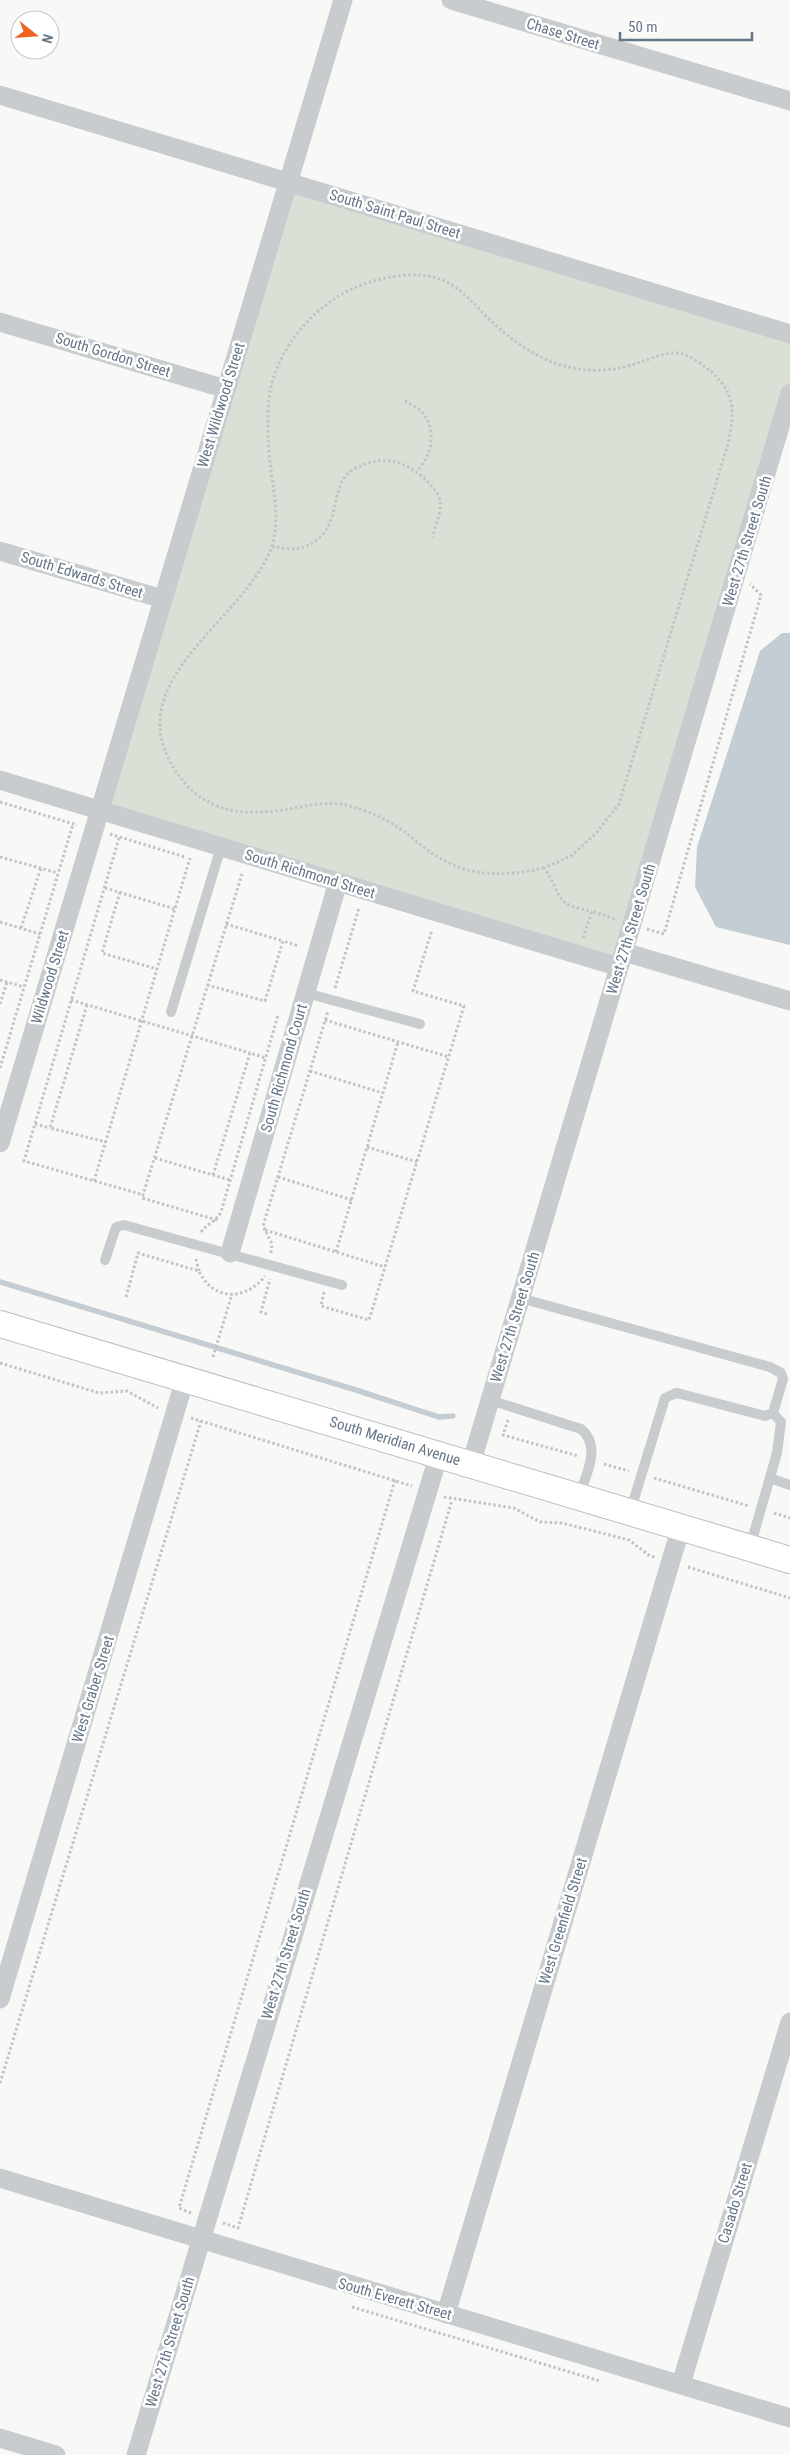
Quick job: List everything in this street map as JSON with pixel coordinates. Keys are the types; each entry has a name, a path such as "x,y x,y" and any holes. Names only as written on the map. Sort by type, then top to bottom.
{"main road":[{"name":"South Meridian Avenue","path":"0,1324 790,1560"}],"street":[{"name":"West Wildwood Street","path":"100,810 343,0"},
{"name":"Chase Street","path":"451,0 790,101"},
{"name":"South Saint Paul Street","path":"0,95 790,334"},
{"name":"South Gordon Street","path":"0,322 226,389"},
{"name":"West 27th Street South","path":"471,1464 621,959 783,442 790,393"},
{"name":"South Edwards Street","path":"0,551 163,599"},
{"name":"South Richmond Street","path":"0,780 338,882 621,959 790,1002"},
{"name":"Wildwood Street","path":"0,1143 100,810"},
{"name":"South Richmond Court","path":"230,1253 338,882"},
{"name":"West Graber Street","path":"0,1999 185,1379"},
{"name":"West 27th Street South","path":"136,2455 426,1491 439,1454"},
{"name":"West Greenfield Street","path":"446,2314 681,1527"},
{"name":"Casado Street","path":"681,2384 790,2022"},
{"name":"South Everett Street","path":"0,2178 790,2418"},
{"path":"0,2438 56,2455"}],"lane":[{"path":"171,1012 221,847"},
{"path":"306,993 420,1024"},
{"path":"105,1260 112,1233 116,1227 124,1225 342,1285"},
{"path":"520,1298 776,1369 781,1373 783,1379 773,1413"},
{"path":"630,1512 662,1404 669,1395 681,1394 750,1414 765,1416 773,1413"},
{"path":"490,1400 581,1429 589,1436 592,1457 579,1497"},
{"path":"749,1548 770,1478 781,1431 781,1422 773,1413"},
{"path":"770,1478 790,1485"}],"path":[{"path":"421,275 443,280 466,296 503,332 529,352 555,364 580,369 615,369 676,352 692,358 726,386 731,399 733,422 728,444 619,804 597,832 571,856 544,868 498,876 471,872 440,859 396,825 351,806 317,803 257,813 230,812 209,803 192,790 177,772 168,757 160,732 164,695 173,675 251,584 272,546 276,498 271,470 268,419 270,395 277,369 286,351 304,324 325,304 354,288 374,281 421,275"},
{"path":"404,401 421,412 429,428 430,441 427,460 417,471"},
{"path":"272,546 292,550 312,544 328,532 339,491 349,472 377,460 394,460 417,471 439,496 439,517 432,537"},
{"path":"544,868 560,900 573,908 664,934 761,594 748,582"},
{"path":"0,1068 73,824"},
{"path":"119,837 24,1161 144,1195"},
{"path":"0,857 58,873"},
{"path":"94,1181 190,858"},
{"path":"21,928 41,868"},
{"path":"217,1220 142,1198 242,874"},
{"path":"104,888 175,909"},
{"path":"120,892 102,953 157,969"},
{"path":"265,1230 263,1226 359,908"},
{"path":"584,938 592,912"},
{"path":"0,922 40,934"},
{"path":"226,924 299,946"},
{"path":"325,1287 321,1306 369,1320 464,1006 413,991 432,930"},
{"path":"296,955 301,938"},
{"path":"208,985 265,1001 283,941"},
{"path":"0,980 24,987"},
{"path":"0,1004 7,982"},
{"path":"71,1000 266,1058"},
{"path":"50,1128 87,1005"},
{"path":"269,1271 257,1285 232,1294 215,1292 205,1283 199,1270 194,1250 206,1226 217,1220 280,1012"},
{"path":"325,1020 449,1057"},
{"path":"336,1252 398,1042"},
{"path":"213,1175 250,1054"},
{"path":"310,1071 383,1093"},
{"path":"35,1124 106,1142"},
{"path":"367,1147 417,1162"},
{"path":"155,1158 230,1180"},
{"path":"278,1177 352,1200"},
{"path":"126,1297 138,1253 199,1270"},
{"path":"213,1357 232,1294"},
{"path":"0,1363 99,1393 126,1391 152,1406 175,1414 452,1500 514,1508 540,1522 562,1523 629,1540 650,1556 790,1598"},
{"path":"0,2083 202,1421"},
{"path":"352,2306 600,2381"}],"shaded area":[{"path":"288,182 790,334 790,391 619,967 100,810"},
{"path":"782,633 790,633 790,945 716,927 695,887 697,847 760,651"}],"waterway":[{"path":"0,1282 439,1417 453,1416"}]}
